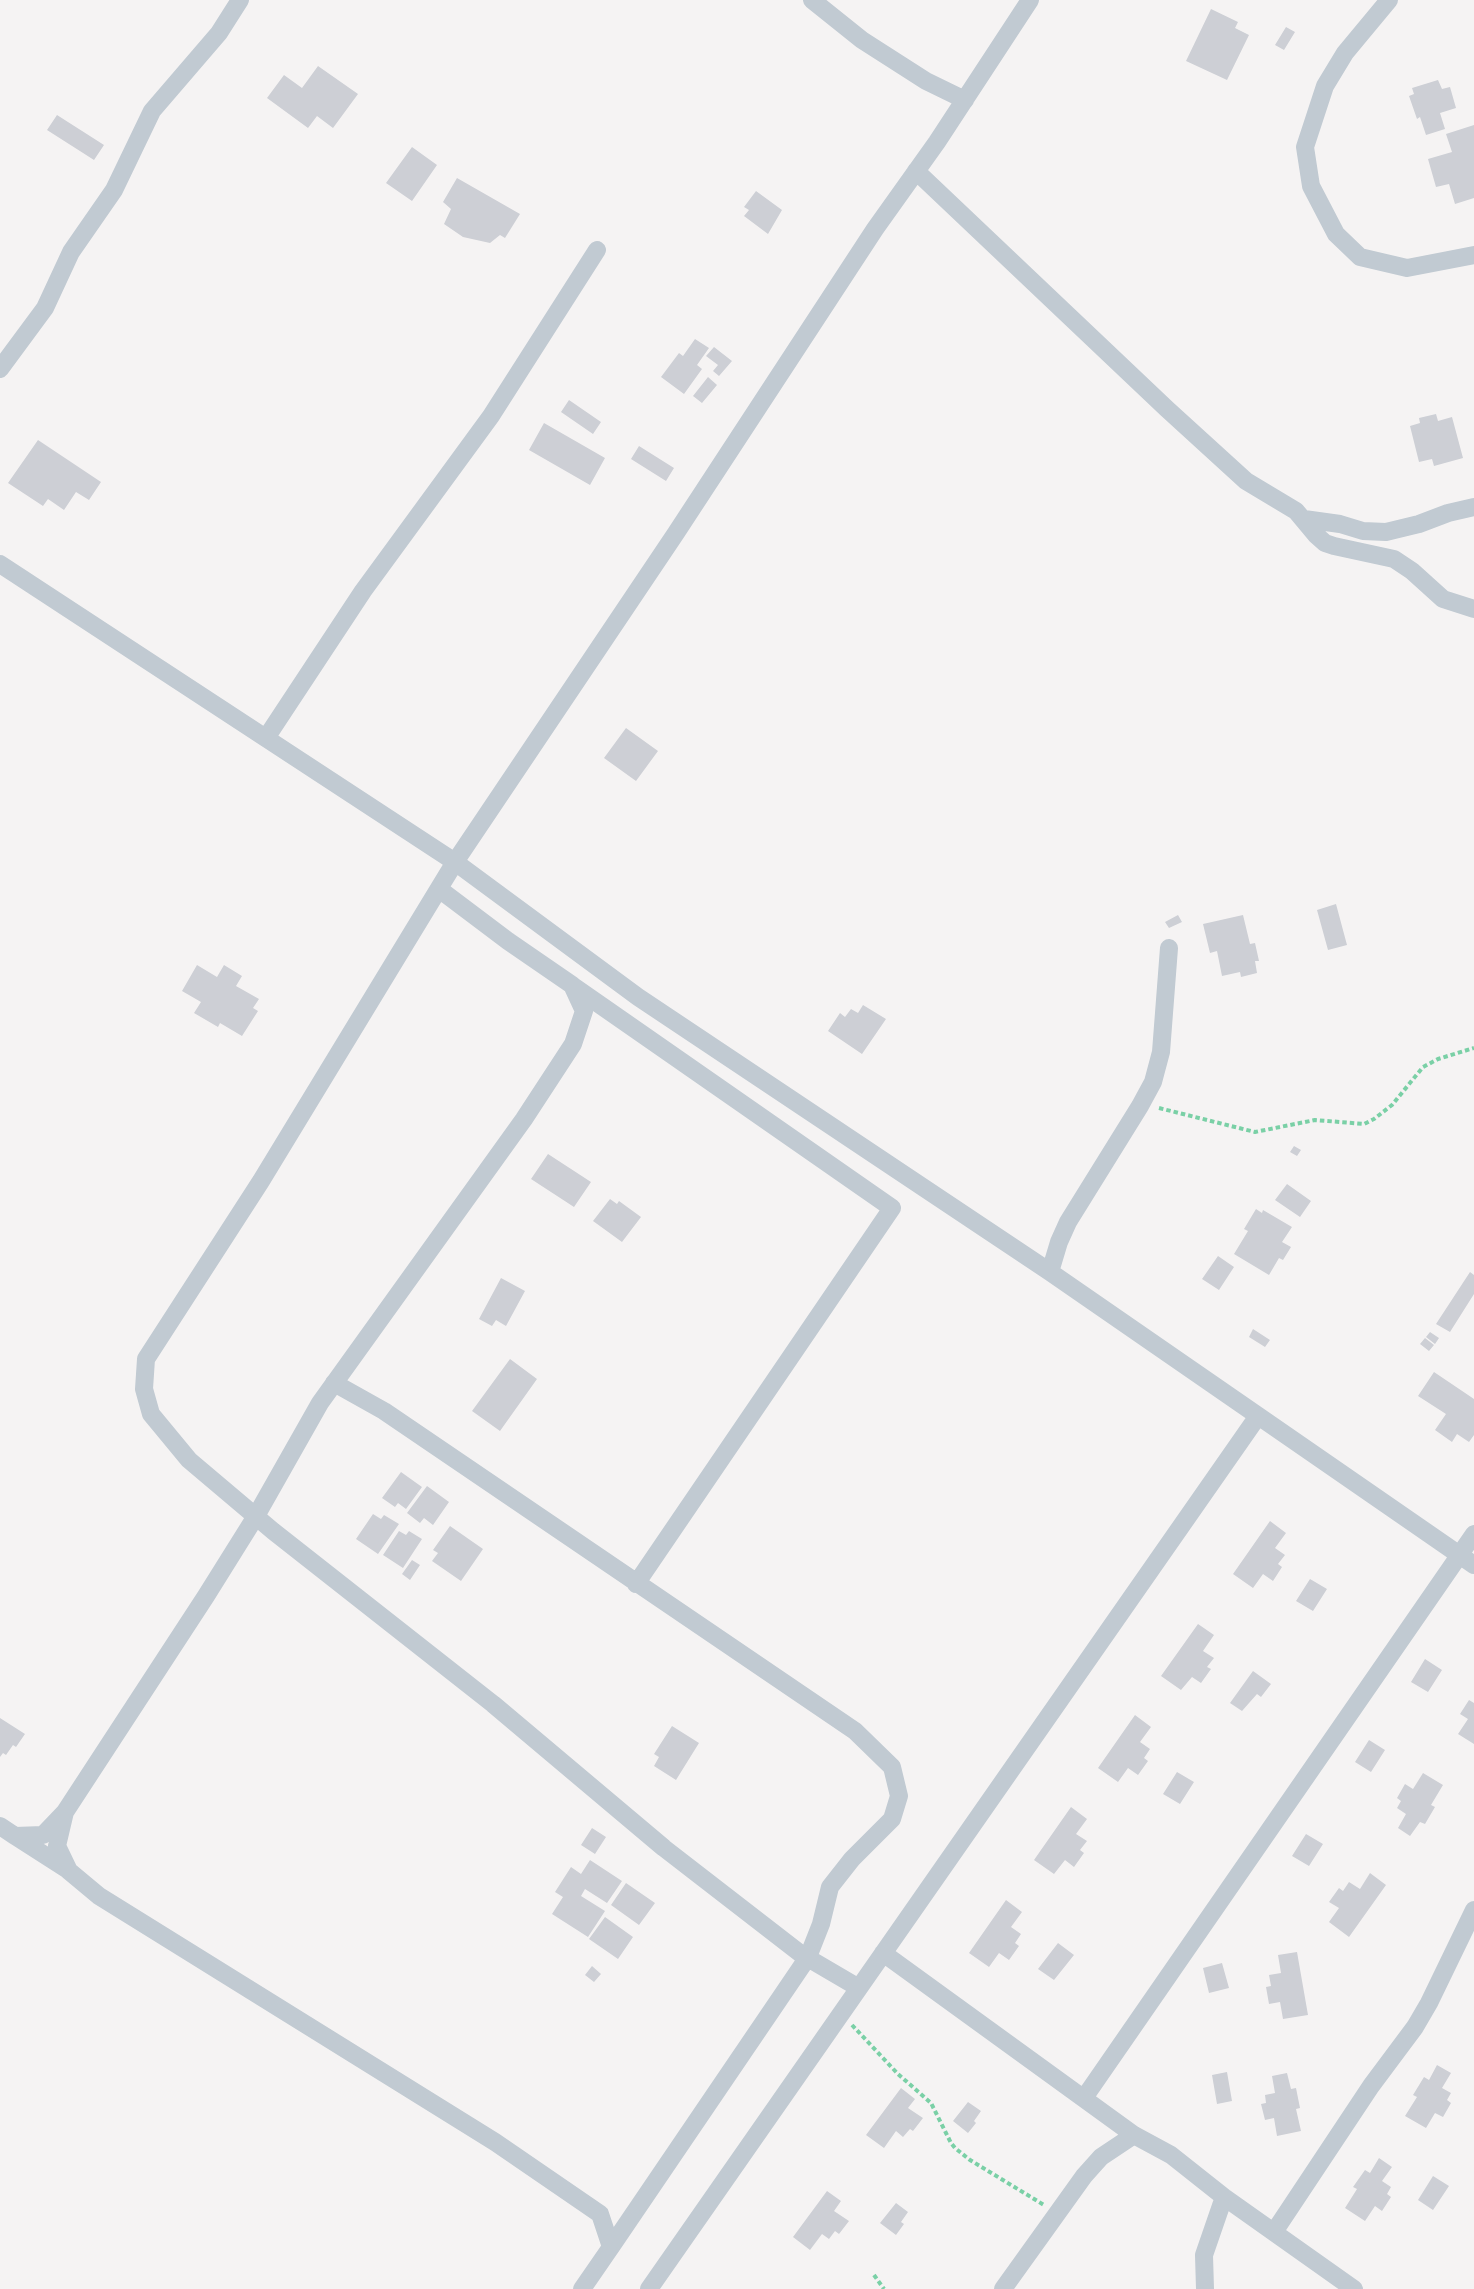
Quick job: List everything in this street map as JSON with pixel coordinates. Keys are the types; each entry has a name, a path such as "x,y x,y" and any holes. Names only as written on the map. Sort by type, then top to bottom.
{"street":[{"path":"0,369 45,308 71,252 114,190 152,111 219,33 240,0"},
{"path":"812,0 862,40 926,81 965,100"},
{"path":"859,1988 808,1957 664,1848 493,1704 189,1460 151,1414 144,1389 146,1359 261,1181 455,862 875,229 965,100 1030,0"},
{"path":"1389,0 1345,53 1325,86 1305,147 1311,186 1336,234 1360,257 1407,268 1474,255"},
{"path":"916,171 1233,471 1246,481 1285,502 1325,543 1394,559 1407,567 1443,599 1474,609"},
{"path":"266,738 363,591 491,416 597,250"},
{"path":"1304,519 1340,524 1363,531 1386,532 1474,507"},
{"path":"0,564 455,862 638,997 1050,1272 1467,1560"},
{"path":"439,889 508,941 892,1208 636,1584"},
{"path":"1050,1272 1068,1222 1140,1107 1153,1082 1161,1052 1169,948"},
{"path":"8,1831 43,1835 65,1812 256,1516 320,1403 524,1119 573,1044 584,1011 572,985"},
{"path":"334,1383 384,1411 855,1731 892,1767 899,1796 892,1819 852,1859 830,1887 821,1924 808,1957 582,2289"},
{"path":"649,2289 1258,1416"},
{"path":"1084,2098 1467,1560 1474,1534"},
{"path":"65,1812 57,1846 69,1871"},
{"path":"8,1831 69,1871 99,1896 495,2142 600,2214 611,2247"},
{"path":"1274,2232 1371,2086 1415,2027 1430,2003 1472,1918"},
{"path":"883,1953 1134,2135 1171,2155 1224,2197 1354,2289"},
{"path":"1003,2289 1101,2157 1134,2135"},
{"path":"1205,2289 1204,2255 1224,2197"},
{"path":"600,2214 634,2212"}],"path":[{"path":"1140,1107 1167,1109 1255,1132 1301,1121 1364,1124 1392,1105 1423,1067 1438,1059 1474,1048"},
{"path":"840,2014 869,2041 898,2074 932,2103 955,2148 970,2160 1058,2213"},
{"path":"874,2275 884,2289"}],"building":[{"path":"1211,9 1238,22 1235,28 1249,35 1227,80 1186,61"},
{"path":"1286,27 1295,32 1284,50 1275,45"},
{"path":"318,66 358,94 333,128 317,116 308,128 267,98 284,75 302,88"},
{"path":"1438,80 1442,89 1450,87 1456,108 1440,113 1445,129 1426,135 1420,117 1417,119 1409,96 1414,94 1412,88"},
{"path":"57,115 104,145 94,160 47,130"},
{"path":"1474,125 1474,198 1455,204 1449,184 1436,187 1428,159 1452,152 1446,134"},
{"path":"412,147 437,165 412,201 386,183"},
{"path":"457,178 520,214 505,238 500,235 490,243 463,237 444,224 451,209 443,202"},
{"path":"756,191 782,210 768,234 744,216 749,210 744,207"},
{"path":"695,339 709,348 697,365 702,369 684,394 661,377 679,353 683,356"},
{"path":"714,347 732,361 719,376 713,371 718,365 706,356"},
{"path":"708,377 717,385 702,403 693,396"},
{"path":"569,400 601,422 593,434 561,412"},
{"path":"1436,414 1438,421 1452,417 1463,458 1434,466 1432,459 1419,462 1410,426 1420,423 1419,418"},
{"path":"544,423 605,458 590,485 529,450"},
{"path":"38,440 101,482 89,500 76,492 64,510 48,499 43,506 8,483"},
{"path":"639,446 674,468 666,481 631,459"},
{"path":"626,728 658,751 636,781 604,758"},
{"path":"1336,904 1347,945 1328,950 1317,910"},
{"path":"1178,915 1182,922 1169,928 1165,922"},
{"path":"1243,915 1250,944 1255,943 1259,961 1255,961 1257,973 1241,977 1240,972 1222,976 1217,951 1210,953 1203,924"},
{"path":"197,965 217,977 224,965 242,976 236,986 259,999 253,1008 258,1011 242,1036 220,1023 218,1027 194,1013 201,1002 182,991"},
{"path":"863,1005 886,1019 862,1054 828,1031 840,1013 845,1017 851,1009 858,1013"},
{"path":"1294,1146 1301,1150 1297,1156 1290,1152"},
{"path":"548,1154 591,1182 574,1207 531,1179"},
{"path":"1287,1184 1311,1201 1300,1217 1275,1200"},
{"path":"610,1199 617,1204 619,1201 641,1217 622,1242 593,1221"},
{"path":"1256,1209 1262,1213 1263,1210 1292,1227 1282,1242 1291,1247 1283,1260 1279,1258 1269,1275 1234,1254 1248,1231 1244,1229"},
{"path":"1218,1256 1234,1267 1219,1290 1202,1279"},
{"path":"1470,1272 1474,1275 1474,1294 1450,1332 1436,1324"},
{"path":"501,1278 525,1291 506,1326 496,1320 492,1326 479,1319"},
{"path":"1253,1329 1270,1340 1265,1347 1249,1337"},
{"path":"1430,1332 1439,1338 1435,1344 1426,1337"},
{"path":"1425,1338 1434,1345 1429,1351 1420,1344"},
{"path":"510,1359 537,1379 500,1431 472,1411"},
{"path":"1434,1372 1474,1399 1474,1435 1469,1442 1457,1434 1452,1442 1435,1430 1446,1414 1418,1396"},
{"path":"401,1472 422,1487 406,1509 398,1503 395,1507 382,1498"},
{"path":"427,1486 449,1502 433,1525 424,1518 420,1523 407,1513"},
{"path":"373,1514 381,1519 384,1515 399,1524 378,1554 356,1539"},
{"path":"1270,1521 1286,1533 1275,1548 1285,1555 1278,1564 1282,1567 1273,1581 1263,1574 1253,1588 1233,1574"},
{"path":"450,1526 483,1549 461,1581 432,1561 438,1553 433,1550"},
{"path":"399,1531 406,1535 409,1531 422,1539 403,1568 383,1555"},
{"path":"412,1560 420,1565 410,1580 402,1574"},
{"path":"1310,1579 1327,1589 1313,1611 1296,1601"},
{"path":"1198,1624 1214,1635 1203,1651 1214,1658 1207,1667 1211,1669 1201,1683 1192,1677 1181,1690 1161,1676"},
{"path":"1425,1659 1442,1670 1428,1692 1411,1682"},
{"path":"1253,1671 1271,1684 1261,1697 1257,1694 1242,1711 1230,1703"},
{"path":"1469,1700 1474,1703 1474,1744 1458,1734 1468,1719 1460,1714"},
{"path":"1135,1715 1151,1727 1140,1742 1150,1749 1144,1758 1148,1761 1138,1775 1128,1768 1118,1782 1098,1768"},
{"path":"0,1718 25,1734 16,1747 13,1745 6,1755 3,1753 0,1757"},
{"path":"672,1726 699,1743 676,1780 654,1766 659,1757 654,1754"},
{"path":"1369,1740 1385,1750 1371,1772 1355,1762"},
{"path":"1177,1772 1194,1782 1180,1804 1163,1794"},
{"path":"1423,1773 1443,1785 1431,1805 1435,1807 1425,1824 1420,1822 1410,1836 1398,1828 1406,1814 1397,1808 1401,1801 1397,1798 1405,1784 1413,1789"},
{"path":"1071,1807 1087,1819 1076,1834 1087,1841 1080,1850 1084,1853 1074,1867 1065,1860 1054,1874 1034,1860"},
{"path":"592,1828 606,1837 595,1854 581,1845"},
{"path":"1306,1834 1323,1844 1309,1866 1292,1856"},
{"path":"590,1860 622,1881 607,1903 585,1889 581,1896 605,1911 588,1937 552,1914 563,1897 555,1892 571,1867 581,1874"},
{"path":"1370,1873 1386,1885 1349,1937 1329,1922 1339,1908 1329,1902 1339,1888 1343,1891 1349,1882 1360,1889"},
{"path":"626,1883 655,1903 639,1925 611,1905"},
{"path":"1006,1900 1022,1912 1011,1927 1021,1934 1015,1943 1019,1946 1009,1960 999,1953 989,1967 969,1953"},
{"path":"605,1917 633,1937 618,1959 589,1939"},
{"path":"1058,1943 1074,1955 1054,1980 1038,1969"},
{"path":"1297,1952 1308,2015 1283,2019 1280,2002 1269,2004 1266,1987 1271,1986 1269,1975 1281,1973 1278,1955"},
{"path":"1222,1963 1229,1988 1209,1993 1203,1968"},
{"path":"592,1966 601,1974 594,1982 585,1975"},
{"path":"1437,2065 1451,2073 1442,2088 1451,2093 1447,2100 1451,2103 1443,2117 1435,2113 1426,2128 1405,2116 1417,2097 1413,2095 1424,2077 1429,2080"},
{"path":"1227,2072 1232,2101 1217,2104 1212,2075"},
{"path":"1287,2073 1291,2089 1296,2088 1300,2108 1296,2109 1301,2131 1277,2136 1274,2118 1265,2120 1261,2104 1266,2103 1265,2095 1275,2093 1272,2076"},
{"path":"901,2088 915,2099 908,2108 923,2118 913,2131 910,2129 903,2137 896,2131 884,2148 866,2135"},
{"path":"968,2102 981,2111 974,2121 976,2123 968,2133 953,2121"},
{"path":"1379,2158 1392,2167 1382,2181 1391,2187 1387,2194 1391,2197 1382,2211 1375,2206 1365,2221 1345,2208 1357,2189 1353,2187 1365,2170 1370,2173"},
{"path":"1433,2176 1449,2186 1433,2210 1418,2200"},
{"path":"827,2191 841,2201 834,2211 849,2221 839,2234 835,2231 829,2239 822,2234 810,2250 793,2237"},
{"path":"896,2203 908,2212 901,2222 904,2224 896,2235 880,2223"}]}
